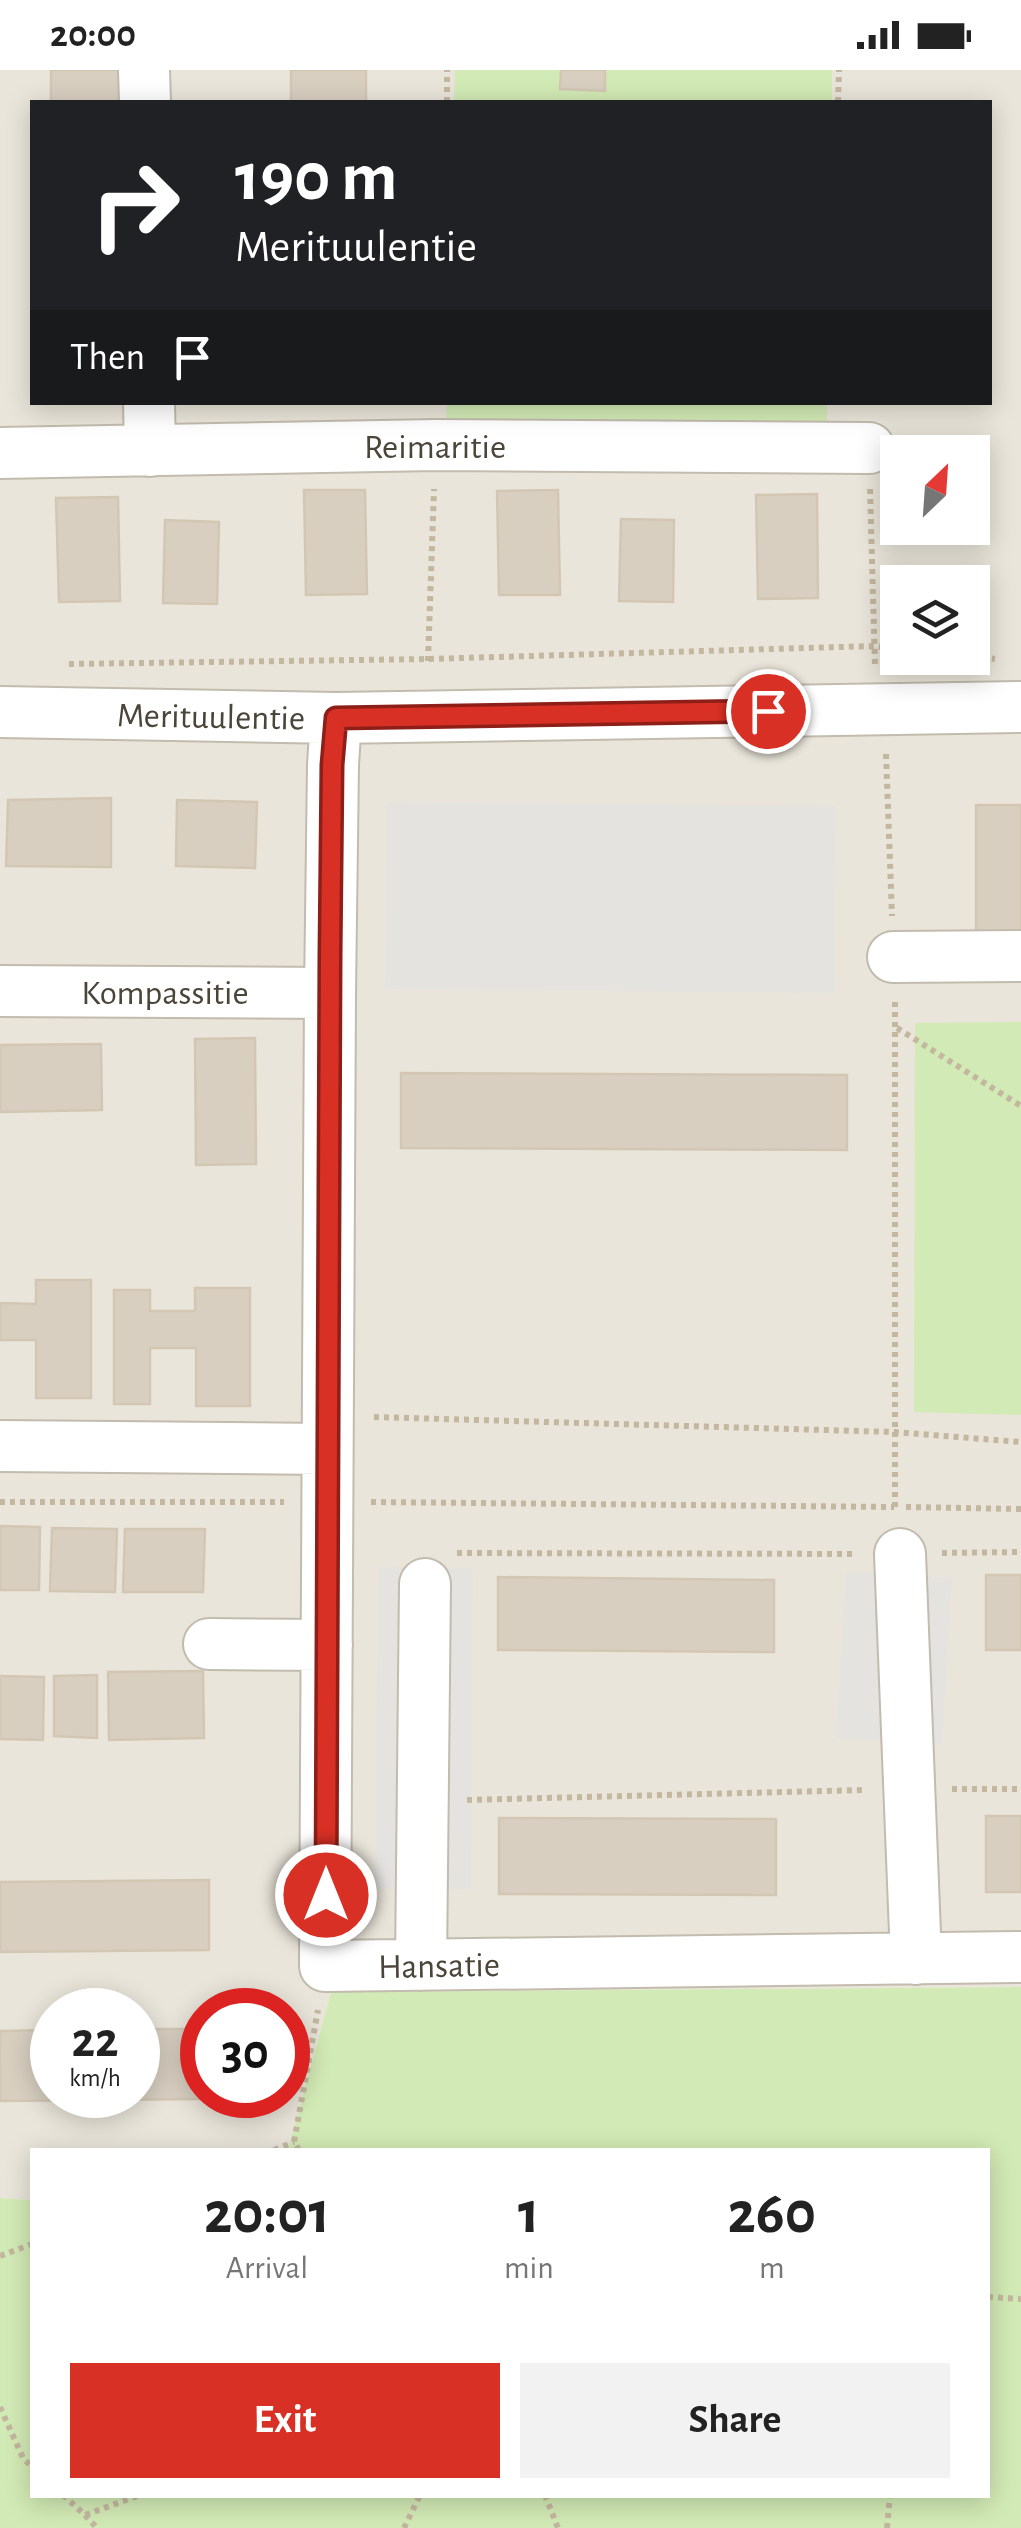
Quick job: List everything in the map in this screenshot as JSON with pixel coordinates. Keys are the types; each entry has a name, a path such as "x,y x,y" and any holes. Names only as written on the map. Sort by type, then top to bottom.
{"street":[{"path":"144,70 145,100"},
{"path":"149,405 150,451"},
{"name":"Reimaritie","path":"0,453 436,445 869,448"},
{"name":"Merituulentie","path":"0,712 336,718 1021,708"},
{"name":"Hansatie","path":"336,718 332,765 325,1966 1021,1957"},
{"path":"893,957 1021,956"},
{"name":"Kompassitie","path":"0,990 330,993"},
{"path":"0,1446 327,1432"},
{"path":"900,1554 916,1958"},
{"path":"422,1965 425,1584"},
{"path":"210,1644 327,1645"}],"path":[{"path":"447,70 447,100"},
{"path":"838,100 839,70"},
{"path":"436,445 428,659 437,716"},
{"path":"58,664 880,646"},
{"path":"897,1028 1021,1106"},
{"path":"327,1432 894,1432 1021,1442"},
{"path":"0,1502 1021,1509"},
{"path":"425,1584 424,1553 1021,1552"},
{"path":"423,1804 910,1789 1021,1790"},
{"path":"296,2146 325,1966"},
{"path":"0,2256 30,2245"},
{"path":"990,2298 1021,2299"},
{"path":"0,2406 22,2458 30,2465"},
{"path":"66,2498 97,2528"},
{"path":"85,2515 132,2498"},
{"path":"404,2528 419,2498"},
{"path":"546,2498 558,2528"},
{"path":"886,2528 890,2498"}],"shaded area":[{"path":"0,70 1021,70 1021,1987 331,1992 310,2069 310,1988 180,1988 180,2118 297,2118 289,2148 30,2148 30,2200 0,2198"},
{"path":"387,802 836,806 834,993 385,989"},
{"path":"378,1567 473,1569 471,1889 375,1889"},
{"path":"846,1572 952,1578 942,1745 836,1738"}],"green space":[{"path":"455,70 832,70 832,100 454,100"},
{"path":"447,405 827,405 827,451 445,460"},
{"path":"1021,1022 1021,1415 914,1412 915,1023"},
{"path":"1021,1987 1021,2528 0,2528 0,2198 30,2200 30,2498 990,2498 990,2148 289,2148 297,2118 310,2118 310,2069 331,1992"}],"building":[{"path":"51,70 127,70 127,100 51,100"},
{"path":"291,70 366,70 366,100 291,100"},
{"path":"561,70 605,70 605,91 560,89"},
{"path":"304,490 365,490 367,594 306,595"},
{"path":"558,490 560,595 499,595 497,491"},
{"path":"817,494 818,598 758,599 756,495"},
{"path":"118,497 120,601 59,602 56,498"},
{"path":"621,519 674,520 673,602 619,601"},
{"path":"165,520 219,522 217,604 163,603"},
{"path":"111,798 111,867 6,866 8,800"},
{"path":"177,800 257,802 255,868 176,866"},
{"path":"976,805 1021,805 1021,938 976,937"},
{"path":"255,1038 256,1164 196,1165 195,1039"},
{"path":"101,1044 102,1110 0,1112 0,1045"},
{"path":"401,1073 847,1075 847,1150 401,1148"},
{"path":"36,1280 91,1280 91,1398 36,1398 36,1340 0,1340 0,1303 36,1304"},
{"path":"195,1288 250,1288 250,1406 196,1406 196,1348 150,1348 150,1404 114,1404 114,1290 150,1290 150,1311 195,1311"},
{"path":"0,1526 40,1527 39,1590 0,1590"},
{"path":"52,1528 117,1529 115,1592 50,1591"},
{"path":"125,1529 205,1529 203,1592 123,1592"},
{"path":"986,1575 1021,1575 1021,1650 986,1650"},
{"path":"498,1577 774,1580 774,1652 498,1650"},
{"path":"203,1671 204,1738 109,1740 108,1672"},
{"path":"97,1675 97,1738 54,1736 54,1676"},
{"path":"0,1676 44,1677 43,1740 0,1739"},
{"path":"986,1816 1021,1816 1021,1892 986,1892"},
{"path":"499,1818 776,1819 776,1895 499,1894"},
{"path":"209,1880 209,1950 0,1952 0,1882"},
{"path":"160,2029 180,2029 180,2099 160,2099"},
{"path":"30,2030 30,2101 0,2101 0,2031"}],"route":[{"path":"326,1895 330,955 336,718 768,711"}]}
